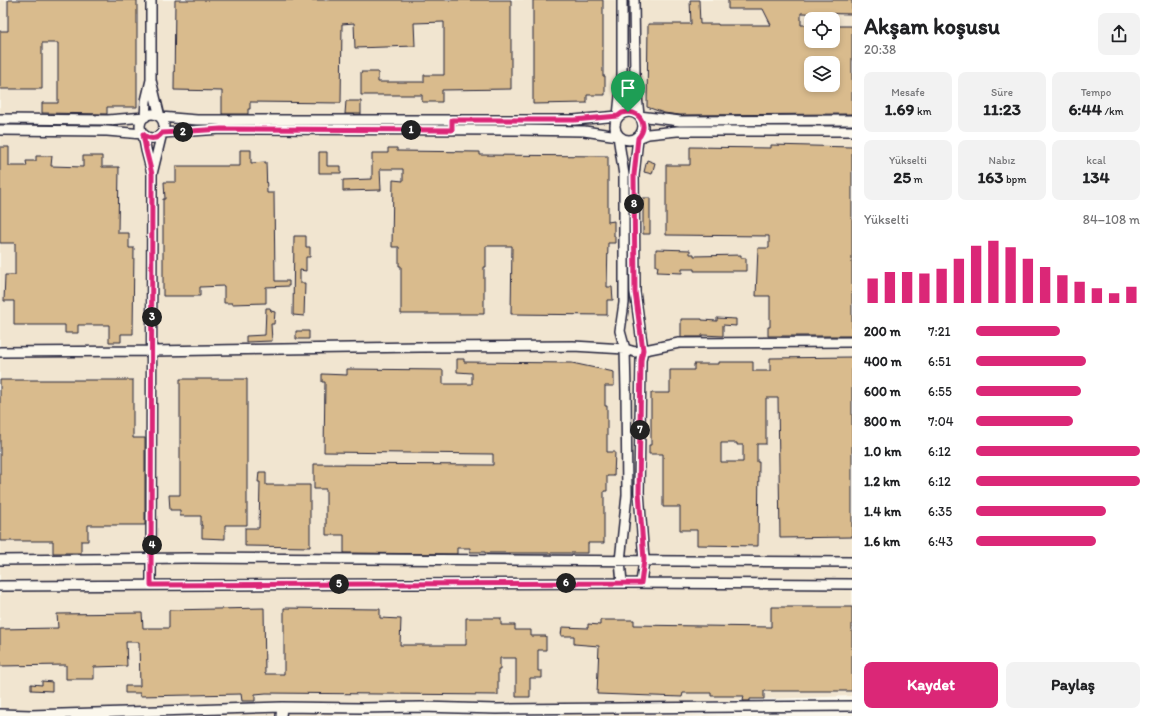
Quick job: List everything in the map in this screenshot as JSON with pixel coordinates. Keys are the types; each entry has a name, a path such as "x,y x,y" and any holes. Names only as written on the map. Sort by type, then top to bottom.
{"street":[{"path":"151,0 151,80 140,130 145,137 152,139 162,133 221,129 584,131 618,136 626,141 630,141 648,134 677,131 852,131"},
{"path":"622,0 622,76 618,116 614,123 614,128 618,136 624,175 624,303 620,332 625,349 627,495 620,561 622,583"},
{"path":"634,0 635,76 639,116 643,125 641,134 638,138 634,175 635,292 643,350 641,360 639,492 644,560 641,583"},
{"path":"151,80 160,117 165,126 152,174 151,585"},
{"path":"0,119 108,120 144,117 149,114 153,114 160,117 197,120 574,120 618,116 622,113 633,112 639,116 680,121 852,120"},
{"path":"38,119 38,131"},
{"path":"263,120 263,130"},
{"path":"345,120 345,130"},
{"path":"452,120 452,130"},
{"path":"0,130 107,131 143,134"},
{"path":"143,134 152,174"},
{"path":"0,352 573,346 625,349 635,352 679,343 852,342"},
{"path":"0,560 198,558 852,562"},
{"path":"0,586 622,583 852,584"},
{"path":"0,714 559,712 852,706"}],"shaded area":[{"path":"0,0 852,0 852,696 301,716 0,716"},
{"path":"564,711 720,716 562,716"}],"building":[{"path":"8,0 137,0 137,107 107,107 107,114 42,113 42,103 58,103 58,43 42,43 42,89 0,89 0,31 8,31"},
{"path":"175,0 511,0 511,89 442,90 442,102 422,102 422,95 361,95 361,72 378,72 378,82 424,82 424,75 444,75 444,22 414,23 415,46 355,48 354,23 342,24 341,103 250,102 248,114 222,114 222,91 174,90"},
{"path":"533,0 603,0 603,76 605,76 605,95 587,95 587,103 533,104"},
{"path":"690,0 699,0 700,24 771,25 763,9 728,9 728,0 852,0 852,14 840,14 840,12 804,12 801,13 801,25 804,25 804,48 840,48 840,26 852,26 852,114 680,115 664,113 647,107 648,24 691,24"},
{"path":"346,101 361,101 361,114 345,114"},
{"path":"771,145 852,147 852,336 768,336 768,327 770,327 770,296 756,296 758,248 769,248 769,236 666,235 666,165 690,165 690,147 771,148"},
{"path":"0,147 9,147 9,166 27,166 26,161 36,161 36,156 52,156 51,166 83,167 83,156 102,156 102,167 119,167 118,233 129,233 129,248 134,248 133,334 121,334 121,342 109,342 109,325 78,325 78,333 65,333 65,325 14,325 14,301 4,301 5,275 15,275 15,243 0,243"},
{"path":"388,148 397,148 397,151 480,152 480,155 608,156 608,222 614,221 615,243 608,243 607,287 612,287 613,300 607,300 607,315 511,314 512,246 486,246 486,267 484,267 484,314 401,314 401,266 399,266 399,247 392,247 393,180 403,181 403,169 380,169 381,190 343,191 343,180 372,179 372,153 388,153"},
{"path":"240,150 251,150 251,163 266,162 267,193 274,193 275,281 289,281 289,286 266,287 266,303 224,303 224,286 200,287 200,296 163,296 164,182 176,182 176,166 240,166"},
{"path":"319,152 327,152 327,166 341,166 341,173 319,173"},
{"path":"647,160 655,163 652,174 644,172"},
{"path":"643,198 650,198 650,234 643,234"},
{"path":"294,236 306,236 306,247 310,247 310,257 306,257 306,271 300,270 300,283 305,283 304,316 293,315"},
{"path":"656,249 690,250 690,254 694,254 694,256 741,255 741,258 746,258 746,271 694,271 694,269 682,269 682,273 657,272 658,266 656,266"},
{"path":"266,308 270,308 271,311 275,312 274,324 271,324 272,341 246,342 246,336 265,335"},
{"path":"717,318 736,319 736,326 723,325 723,336 702,335 702,337 681,337 681,319 717,321"},
{"path":"296,331 309,331 309,339 296,339"},
{"path":"852,357 852,537 780,538 778,398 766,398 766,444 757,444 757,462 759,462 758,546 697,545 697,530 680,530 680,507 663,507 663,454 649,454 649,445 651,445 651,393 670,393 670,370 694,370 694,364 753,362 753,371 770,371 770,358","holes":["721,443 737,443 737,445 743,445 743,462 721,462"]},
{"path":"457,359 464,359 464,362 572,363 614,372 614,386 605,386 605,406 607,406 607,452 615,452 614,476 607,476 607,491 604,491 604,543 588,543 588,553 485,553 470,552 470,548 457,548 457,554 344,553 344,535 326,535 326,489 314,489 314,464 493,465 493,454 324,452 325,382 322,382 322,374 347,375 347,369 443,370 443,384 472,384 472,373 457,372"},
{"path":"180,379 247,379 247,525 225,525 225,539 202,538 201,516 180,516 180,510 170,510 169,495 180,495"},
{"path":"0,380 133,380 133,438 145,438 145,525 88,525 88,541 81,541 81,553 53,553 53,541 0,541"},
{"path":"259,472 266,472 266,485 310,485 310,547 245,546 245,528 259,528"},
{"path":"771,607 852,607 852,691 764,691 764,699 750,699 750,701 743,701 744,696 711,696 711,693 683,693 682,697 597,694 599,646 574,644 574,636 561,636 562,627 588,628 588,624 600,625 600,620 634,620 634,625 771,627"},
{"path":"264,608 265,674 284,674 284,608 380,609 380,618 401,619 400,645 466,645 466,618 501,618 501,625 515,625 515,630 531,630 531,636 546,636 546,650 538,650 538,671 542,671 542,678 530,678 530,697 516,697 516,658 500,658 500,670 498,670 498,695 266,693 255,694 255,701 242,701 241,694 140,696 140,693 125,693 125,686 140,686 139,642 126,642 127,666 94,667 94,679 66,679 66,665 0,666 0,629 58,628 57,614 142,613 143,628 169,628 169,610"},
{"path":"42,681 52,682 52,691 31,690 31,684 42,685"}],"route":[{"path":"628,112 633,112 641,118 643,125 643,130 638,138 634,175 635,292 643,350 641,360 639,492 644,560 641,583 151,585 152,174 143,134 145,137 152,139 156,138 162,133 221,129 452,130 452,120 574,120 618,116 622,113 628,112"}]}
